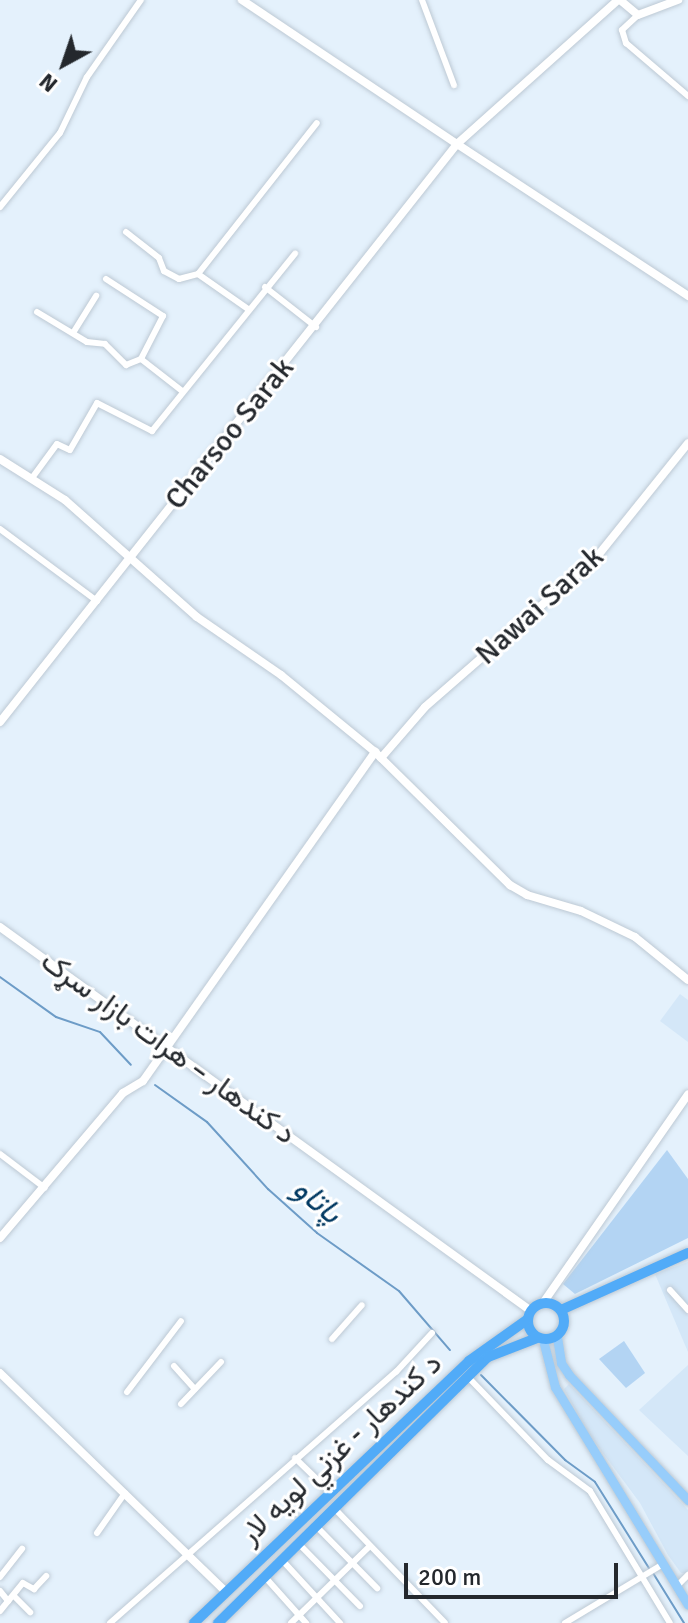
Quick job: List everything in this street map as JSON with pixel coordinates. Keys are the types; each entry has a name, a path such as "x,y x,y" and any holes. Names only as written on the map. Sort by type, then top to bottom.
{"highway":[{"path":"561,1310 564,1324 557,1337 540,1339 529,1315 543,1303 561,1310 688,1253"},
{"name":"د کندهار - غزني لويه لار","path":"194,1623 493,1340 529,1315"},
{"name":"د کندهار - غزني لويه لار","path":"218,1623 497,1351 540,1339"}],"main road":[{"path":"557,1337 561,1363 569,1375 688,1500"},
{"path":"540,1339 555,1387 661,1566 688,1605"}],"street":[{"path":"0,207 60,133 87,77 141,0"},
{"path":"422,0 454,85"},
{"path":"619,0 638,15"},
{"name":"Charsoo Sarak","path":"0,722 316,327 457,144 619,0"},
{"path":"678,0 638,15 622,30 626,43 688,96"},
{"path":"247,2 688,296"},
{"path":"126,232 159,258 164,271 179,279 198,274 317,123"},
{"path":"32,478 57,444 70,450 97,403 151,432 181,390 295,254"},
{"path":"198,274 248,309"},
{"path":"37,312 73,333 105,344 126,365 141,359 163,316 106,279"},
{"path":"265,287 316,327"},
{"path":"73,333 96,296"},
{"path":"141,359 181,390"},
{"name":"Nawai Sarak","path":"0,1238 123,1093 143,1081 378,755 425,707 604,549 688,443"},
{"path":"0,459 32,478 131,558 197,617 281,675 378,755 510,885 527,895 581,911 635,937 688,980"},
{"path":"0,530 97,601"},
{"name":"د کندهار – هرات بازار سړک","path":"0,927 529,1315"},
{"path":"543,1303 688,1094"},
{"path":"0,1154 45,1188"},
{"path":"670,1290 686,1306"},
{"path":"332,1339 362,1305"},
{"path":"127,1392 181,1321"},
{"path":"110,1623 187,1551 396,1372 432,1333"},
{"path":"181,1404 221,1362"},
{"path":"174,1366 195,1389"},
{"path":"0,1373 226,1592"},
{"path":"468,1377 548,1460 590,1491 670,1623"},
{"path":"295,1458 331,1493"},
{"path":"97,1533 126,1492"},
{"path":"335,1509 445,1623"},
{"path":"317,1527 377,1588"},
{"path":"299,1544 360,1606"},
{"path":"291,1623 370,1546"},
{"path":"0,1577 22,1549"},
{"path":"282,1560 340,1623"},
{"path":"565,1623 661,1566"},
{"path":"677,1586 688,1575"},
{"path":"0,1611 23,1583 34,1589 46,1576"},
{"path":"265,1577 306,1623"},
{"path":"0,1591 30,1612"}],"shaded area":[{"path":"680,994 688,1000 688,1042 660,1021"},
{"path":"667,1150 688,1179 688,1238 575,1294 563,1284"},
{"path":"688,1262 688,1352 655,1274"},
{"path":"624,1341 645,1373 626,1388 599,1359"},
{"path":"688,1365 688,1456 639,1410"},
{"path":"569,1384 688,1510 688,1573 681,1573 668,1555 640,1503 588,1433 564,1389"}],"waterway":[{"path":"0,977 56,1017 100,1032 131,1065"},
{"name":"پاتاو","path":"155,1085 207,1122 268,1189 317,1233 399,1291 450,1350"},
{"name":"پاتاو","path":"481,1375 565,1460 595,1482 649,1568"},
{"name":"پاتاو","path":"653,1573 684,1623"}]}
